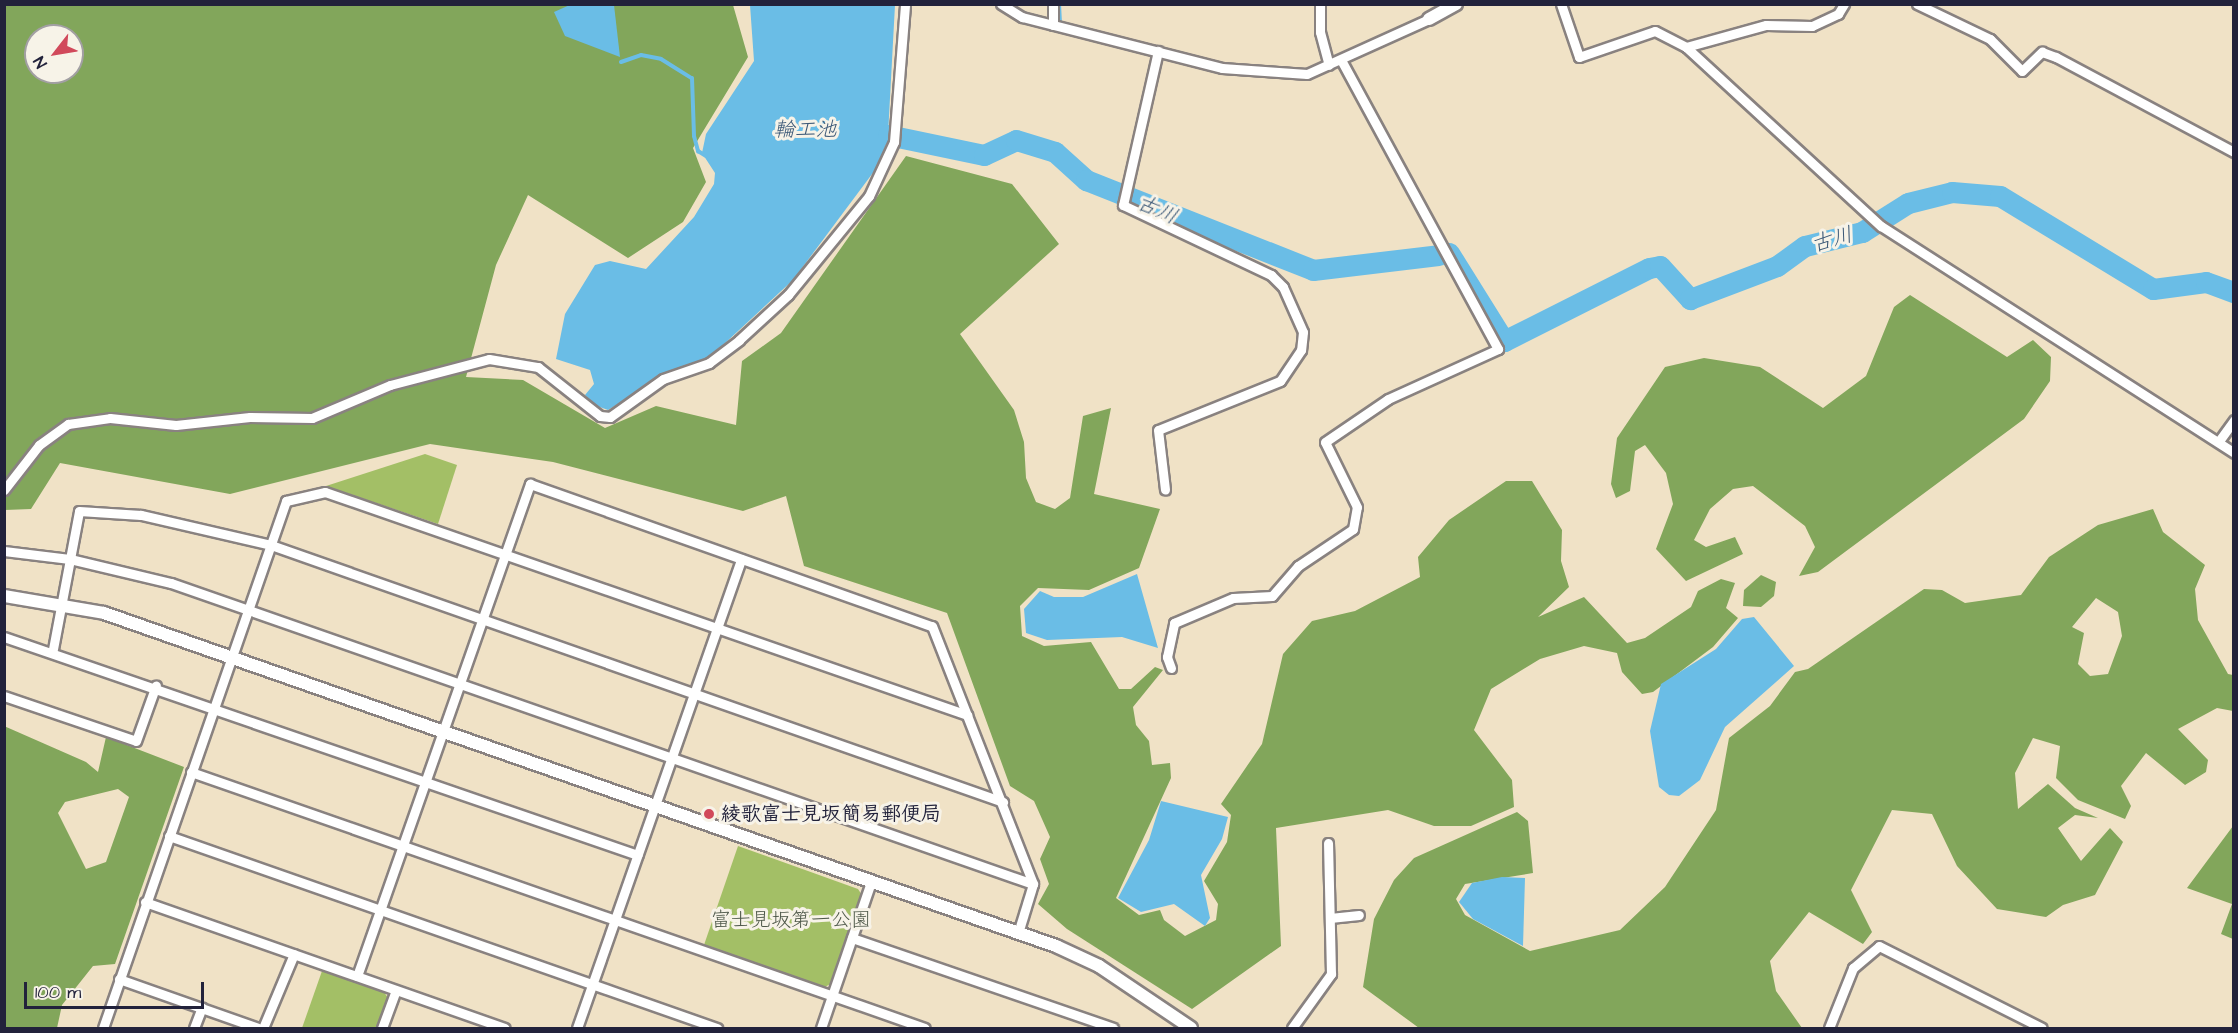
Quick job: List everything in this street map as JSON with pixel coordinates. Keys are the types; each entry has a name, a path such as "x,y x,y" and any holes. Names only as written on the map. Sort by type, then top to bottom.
{"street":[{"path":"4,490 39,445 68,424 110,417 176,425 250,417 312,418 390,385 481,360 501,358 538,367 600,416 610,417 663,379 709,363 788,295 869,196 894,142 905,4"},
{"path":"1001,4 1053,25 1158,51 1247,71 1307,74 1429,19 1456,4"},
{"path":"1053,4 1053,25"},
{"path":"1320,4 1320,32 1329,65"},
{"path":"1561,4 1579,57 1655,31 1686,47 1877,224 2219,441 2234,453"},
{"path":"1686,47 1766,25 1812,26 1838,14 1844,4"},
{"path":"1917,4 1990,39 2022,71 2042,52 2056,57 2234,152"},
{"path":"1158,51 1123,205 1271,275 1283,287 1303,332 1301,350 1280,381 1158,430 1165,490"},
{"path":"1171,668 1167,657 1174,623 1233,598 1272,596 1298,566 1353,529 1357,507 1325,442 1378,405 1498,349 1341,60"},
{"path":"2219,441 2234,420"},
{"path":"357,976 530,484 932,626 1003,802 1033,884 1018,933"},
{"path":"102,1029 286,501 325,492 967,715"},
{"path":"53,649 79,511 199,524 271,546 1003,802"},
{"path":"4,551 70,559 248,609 1033,884"},
{"path":"577,1029 741,559"},
{"path":"4,596 62,603 231,657 1018,933 1099,966 1191,1029"},
{"path":"4,637 53,649 638,855"},
{"path":"4,696 136,741 156,685"},
{"path":"191,772 925,1029"},
{"path":"169,836 717,1029"},
{"path":"1292,1029 1331,974 1328,843"},
{"path":"821,1029 871,882"},
{"path":"145,902 505,1029"},
{"path":"1330,918 1359,915"},
{"path":"852,938 1113,1029"},
{"path":"1829,1029 1853,968 1879,946 2042,1029"},
{"path":"263,1029 294,954"},
{"path":"119,979 258,1029"},
{"path":"382,1029 396,990"},
{"path":"194,1029 202,1007"}],"green space":[{"path":"4,5 733,5 748,57 693,148 706,182 683,222 628,258 528,195 496,265 466,377 523,380 605,428 656,406 736,425 742,361 781,333 906,156 1012,184 1059,244 960,334 1014,410 1024,442 1026,478 1036,502 1055,509 1070,498 1083,416 1111,408 1094,494 1160,509 1139,568 1089,590 1038,588 1020,606 1022,636 1044,646 1091,642 1119,689 1131,689 1155,667 1163,670 1133,707 1136,725 1149,741 1152,765 1170,763 1171,778 1116,898 1139,915 1160,910 1164,920 1185,936 1216,920 1218,904 1204,881 1227,842 1231,815 1221,804 1262,744 1283,654 1312,621 1355,611 1420,577 1418,557 1449,520 1506,481 1532,481 1562,530 1561,561 1569,587 1538,617 1584,597 1627,643 1645,638 1691,607 1698,591 1721,579 1735,583 1726,608 1738,618 1713,647 1653,692 1642,694 1622,672 1617,653 1584,646 1540,659 1491,689 1474,730 1512,780 1514,807 1471,826 1434,826 1388,810 1276,828 1281,946 1192,1009 1067,929 1038,904 1049,884 1040,859 1050,837 1034,801 1010,786 947,613 804,566 786,496 743,511 553,462 430,444 230,494 60,463 31,509 5,510"},
{"path":"1910,295 2007,357 2033,340 2051,357 2050,381 2024,419 1818,572 1799,576 1815,547 1805,526 1753,486 1733,489 1710,509 1694,540 1706,547 1735,537 1743,554 1686,581 1656,549 1673,504 1666,473 1645,445 1635,451 1630,491 1616,498 1611,484 1617,438 1665,367 1704,358 1760,367 1823,408 1866,376 1894,307"},
{"path":"425,454 457,465 438,524 326,486"},
{"path":"2153,509 2163,532 2205,565 2195,589 2198,620 2228,674 2233,675 2233,711 2217,708 2178,729 2208,760 2206,772 2185,785 2146,753 2121,786 2131,806 2125,819 2078,800 2056,778 2060,746 2033,738 2015,773 2018,809 2048,784 2075,808 2098,818 2075,815 2058,828 2081,861 2110,828 2123,842 2095,895 2063,905 2046,917 1997,909 1957,866 1932,814 1892,810 1851,890 1872,932 1863,944 1809,912 1770,961 1776,991 1802,1028 1419,1028 1363,987 1374,919 1394,880 1414,858 1517,812 1528,821 1533,873 1465,884 1456,899 1465,915 1530,951 1620,930 1665,887 1716,810 1729,738 1770,706 1795,672 1808,669 1924,589 1942,590 1965,603 2021,595 2049,557 2098,525","holes":["2096,598 2118,612 2122,636 2108,674 2090,676 2078,664 2084,633 2072,627"]},
{"path":"1761,575 1776,582 1774,596 1761,607 1743,606 1744,590"},
{"path":"4,726 86,762 98,772 106,737 184,767 115,964 93,966 62,1005 57,1028 5,1028","holes":["118,789 129,797 106,862 86,869 58,813 65,802"]},
{"path":"2233,826 2233,939 2221,934 2232,904 2187,888"},
{"name":"富士見坂第一公園","path":"738,846 858,889 862,895 832,983 825,987 704,945"},
{"path":"322,971 384,992 388,998 377,1028 302,1028"}],"water":[{"path":"572,4 614,5 620,57 565,36 554,12"},
{"name":"輪工池","path":"750,5 895,5 888,135 881,162 793,280 709,358 671,371 608,410 597,406 585,395 594,384 590,370 556,359 565,314 595,265 610,261 646,269 694,217 714,184 715,173 702,153 706,134 754,61"},
{"path":"1137,574 1158,648 1122,637 1047,640 1026,633 1024,609 1040,591 1054,597 1083,597"},
{"path":"1754,617 1794,666 1725,727 1700,780 1679,796 1669,795 1659,787 1650,731 1661,684 1716,649 1742,619"},
{"path":"1161,801 1228,817 1222,839 1201,875 1210,918 1205,926 1174,904 1141,912 1118,898 1149,840"},
{"path":"1502,877 1525,878 1523,946 1473,919 1459,902 1472,883"}],"waterway":[{"path":"1059,4 1060,22"},
{"path":"621,62 641,55 661,59 692,78 694,136 698,151 706,156"},
{"name":"古川","path":"888,135 984,155 1016,140 1055,152 1086,180 1313,270 1438,255"},
{"name":"古川","path":"1449,253 1504,341 1649,268 1660,266 1690,299 1777,266 1805,246 1862,232 1908,203 1952,192 2000,196 2153,289 2206,282 2234,292"}],"place":[{"name":"綾歌富士見坂簡易郵便局","path":"709,814"}]}
